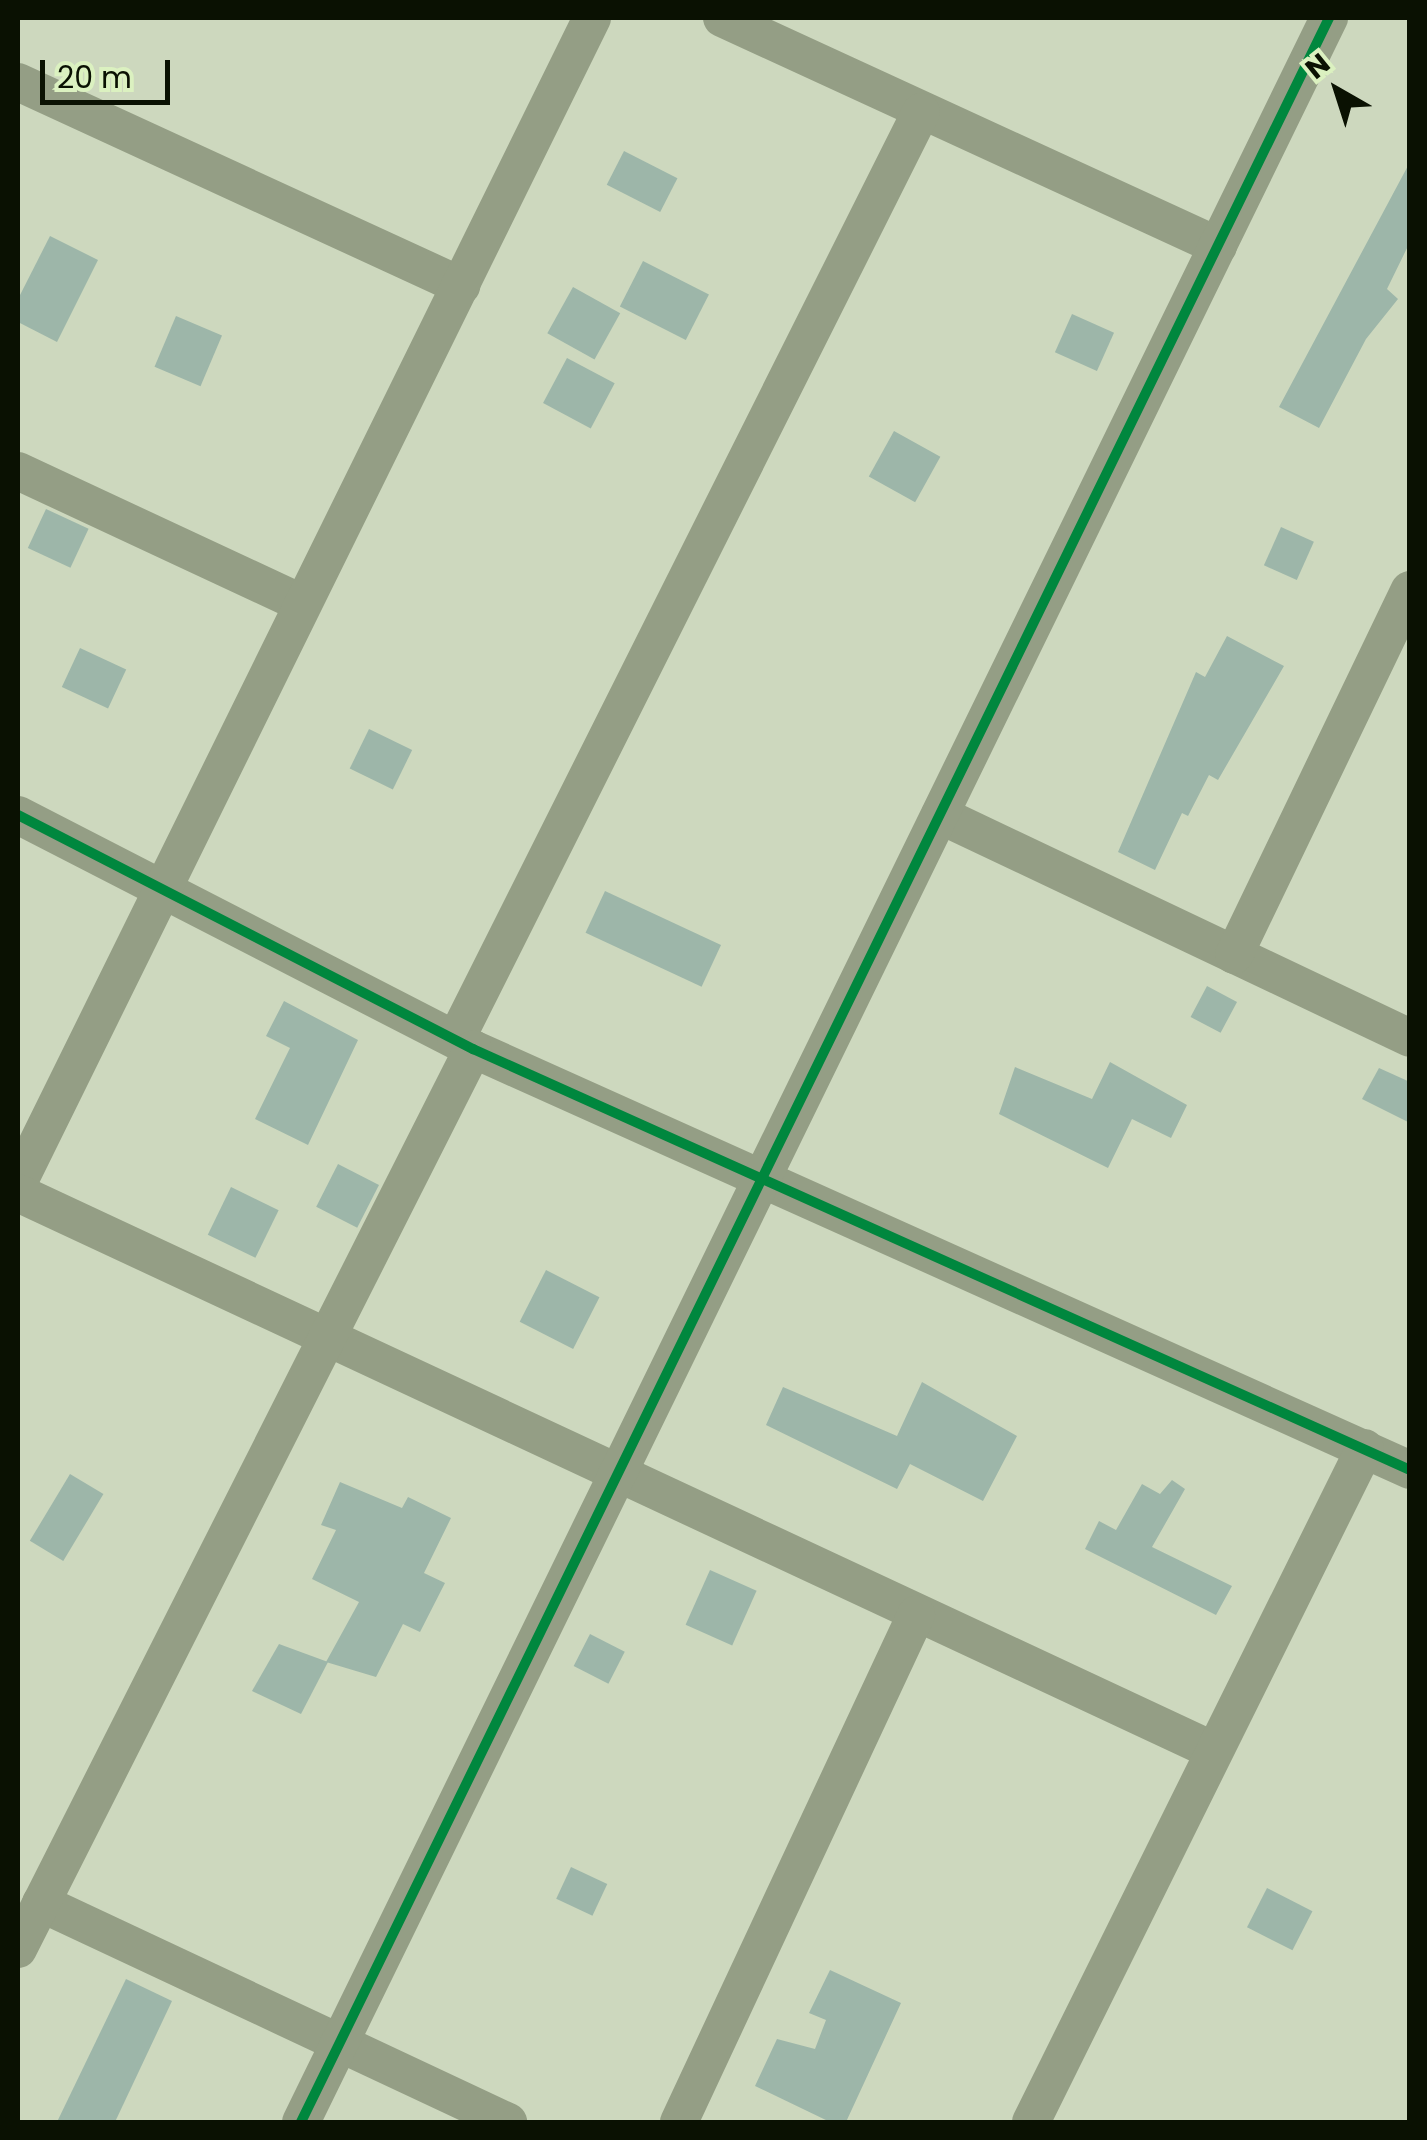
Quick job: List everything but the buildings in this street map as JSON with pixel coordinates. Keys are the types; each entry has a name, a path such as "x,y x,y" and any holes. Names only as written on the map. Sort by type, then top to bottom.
{"street":[{"path":"18,1183 168,888 300,602 592,18"},
{"path":"722,18 1218,246"},
{"path":"301,2122 1329,18"},
{"path":"18,82 460,286"},
{"path":"18,1948 327,1338 465,1044 921,112"},
{"path":"18,471 300,602"},
{"path":"1234,954 1410,590"},
{"path":"18,815 168,888 465,1044 1410,1470"},
{"path":"940,816 1410,1038"},
{"path":"18,1193 616,1478 1212,1750"},
{"path":"1031,2122 1365,1448"},
{"path":"678,2122 916,1614"},
{"path":"40,1903 338,2046 508,2122"}],"cycle path":[{"path":"301,2122 1329,18"},
{"path":"18,815 473,1049 1410,1470"}]}
